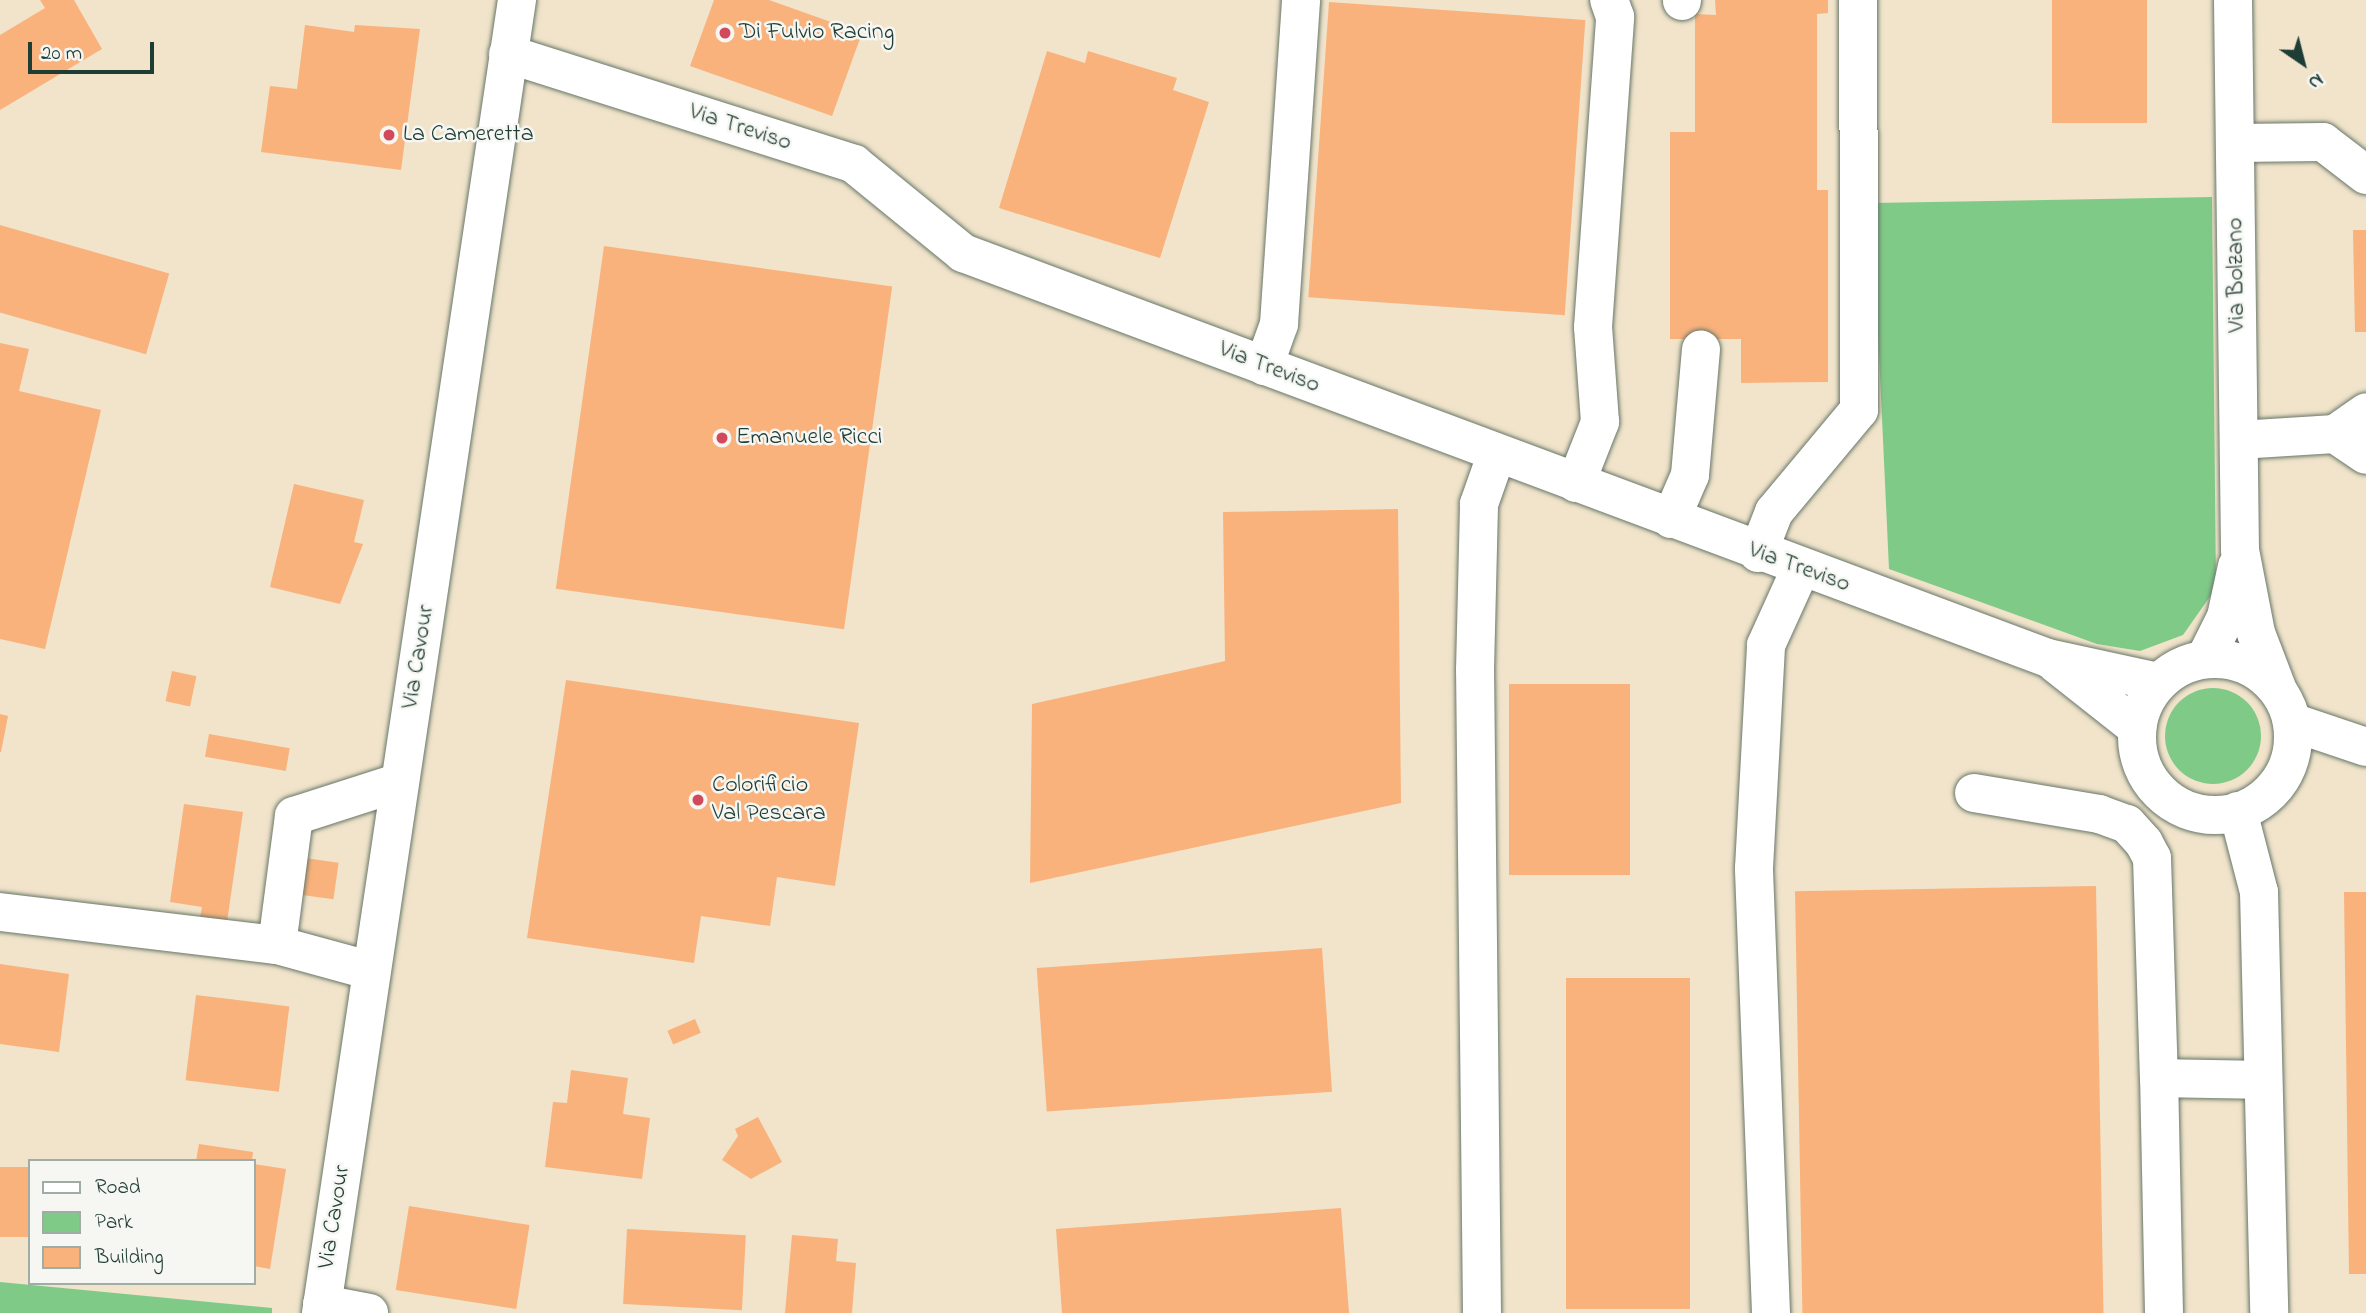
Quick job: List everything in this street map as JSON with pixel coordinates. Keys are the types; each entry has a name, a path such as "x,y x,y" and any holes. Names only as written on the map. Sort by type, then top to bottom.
{"street":[{"name":"Via Cavour","path":"321,1309 517,0"},
{"path":"1264,366 1279,324 1301,0"},
{"path":"1576,482 1600,422 1593,327 1615,17 1609,0"},
{"path":"1758,553 1774,512 1859,410 1858,0"},
{"name":"Via Bolzano","path":"2233,0 2241,550"},
{"name":"Via Treviso","path":"508,54 854,164 963,253 1576,482 1758,553 2048,658 2158,682"},
{"path":"2235,143 2323,142 2366,175"},
{"path":"1671,519 1690,475 1701,349"},
{"path":"2239,440 2351,445 2366,412"},
{"path":"1482,1313 1475,656 1479,504 1497,453"},
{"path":"2205,659 2226,617 2241,550"},
{"path":"2241,550 2256,633 2284,705 2287,766 2275,787 2238,811 2200,813 2165,797 2138,754 2137,728 2158,682 2205,659 2232,660 2284,705 2366,747"},
{"path":"1771,1313 1754,868 1766,645 1801,568"},
{"name":"Via Treviso","path":"2048,658 2137,728"},
{"path":"277,945 294,816 400,782"},
{"path":"1974,793 2099,814 2127,824 2144,843 2152,858 2160,1078 2164,1313"},
{"path":"2238,811 2259,892 2269,1313"},
{"path":"0,912 277,945 372,971"},
{"path":"2160,1078 2263,1080"},
{"path":"321,1309 369,1313"}],"green space":[{"path":"2212,197 2216,588 2183,635 2140,651 2097,644 1889,569 1872,203"},
{"path":"2213,688 2231,692 2247,702 2257,718 2261,736 2257,754 2247,770 2231,780 2213,784 2195,780 2179,770 2169,754 2165,736 2169,718 2179,702 2195,692"},
{"path":"0,1282 272,1308 272,1313 0,1313"}],"building":[{"path":"40,0 74,0 102,49 0,110 0,35 45,8"},
{"path":"714,0 769,0 862,33 832,116 690,66"},
{"path":"1715,0 1828,0 1828,13 1817,14 1817,190 1828,190 1828,382 1741,383 1741,339 1670,339 1670,132 1695,132 1695,14 1716,15"},
{"path":"2052,0 2147,0 2147,123 2052,123"},
{"path":"1329,2 1585,20 1565,315 1308,297"},
{"path":"305,25 354,32 355,25 420,29 401,170 261,152 270,86 297,89"},
{"path":"1047,51 1085,63 1088,51 1177,78 1173,90 1209,102 1160,258 999,208"},
{"path":"0,225 169,274 146,354 0,312"},
{"path":"2353,230 2366,230 2366,332 2355,332"},
{"name":"Emanuele Ricci","path":"604,246 892,286 844,629 556,589"},
{"path":"0,343 29,349 19,391 101,410 45,649 0,639"},
{"path":"294,484 364,500 354,542 363,544 340,604 270,587"},
{"path":"1398,509 1401,803 1030,883 1032,704 1225,661 1223,512"},
{"path":"172,671 196,676 190,707 166,701"},
{"name":"Colorificio Val Pescara","path":"566,680 859,723 835,886 777,877 770,926 701,916 694,963 527,938"},
{"path":"1509,684 1630,684 1630,875 1509,875"},
{"path":"0,714 8,716 1,752 0,752"},
{"path":"209,734 290,748 286,771 205,757"},
{"path":"184,804 243,812 227,922 200,918 202,907 170,902"},
{"path":"298,857 339,863 333,899 293,894"},
{"path":"2096,886 2103,1313 1802,1313 1795,891"},
{"path":"2344,892 2366,892 2366,1274 2349,1274"},
{"path":"1322,948 1332,1092 1047,1112 1037,968"},
{"path":"0,964 69,974 59,1052 0,1044"},
{"path":"1566,978 1690,978 1690,1309 1566,1309"},
{"path":"196,995 289,1006 279,1092 186,1080"},
{"path":"695,1019 701,1033 673,1045 667,1031"},
{"path":"571,1070 628,1078 623,1114 650,1118 642,1179 545,1167 553,1102 567,1103"},
{"path":"758,1117 782,1162 751,1179 722,1160 738,1136 735,1129"},
{"path":"199,1144 253,1152 252,1159 196,1159"},
{"path":"256,1164 286,1169 270,1269 256,1266"},
{"path":"0,1167 28,1167 28,1237 0,1237"},
{"path":"409,1206 529,1225 516,1309 396,1290"},
{"path":"1341,1208 1349,1313 1062,1313 1056,1229"},
{"path":"627,1229 746,1235 742,1310 623,1304"},
{"path":"792,1235 838,1239 836,1261 856,1263 852,1313 785,1313"}],"place":[{"name":"Di Fulvio Racing","path":"725,33"},
{"name":"La Cameretta","path":"389,135"},
{"name":"Emanuele Ricci","path":"722,438"},
{"name":"Colorificio Val Pescara","path":"698,800"}]}
